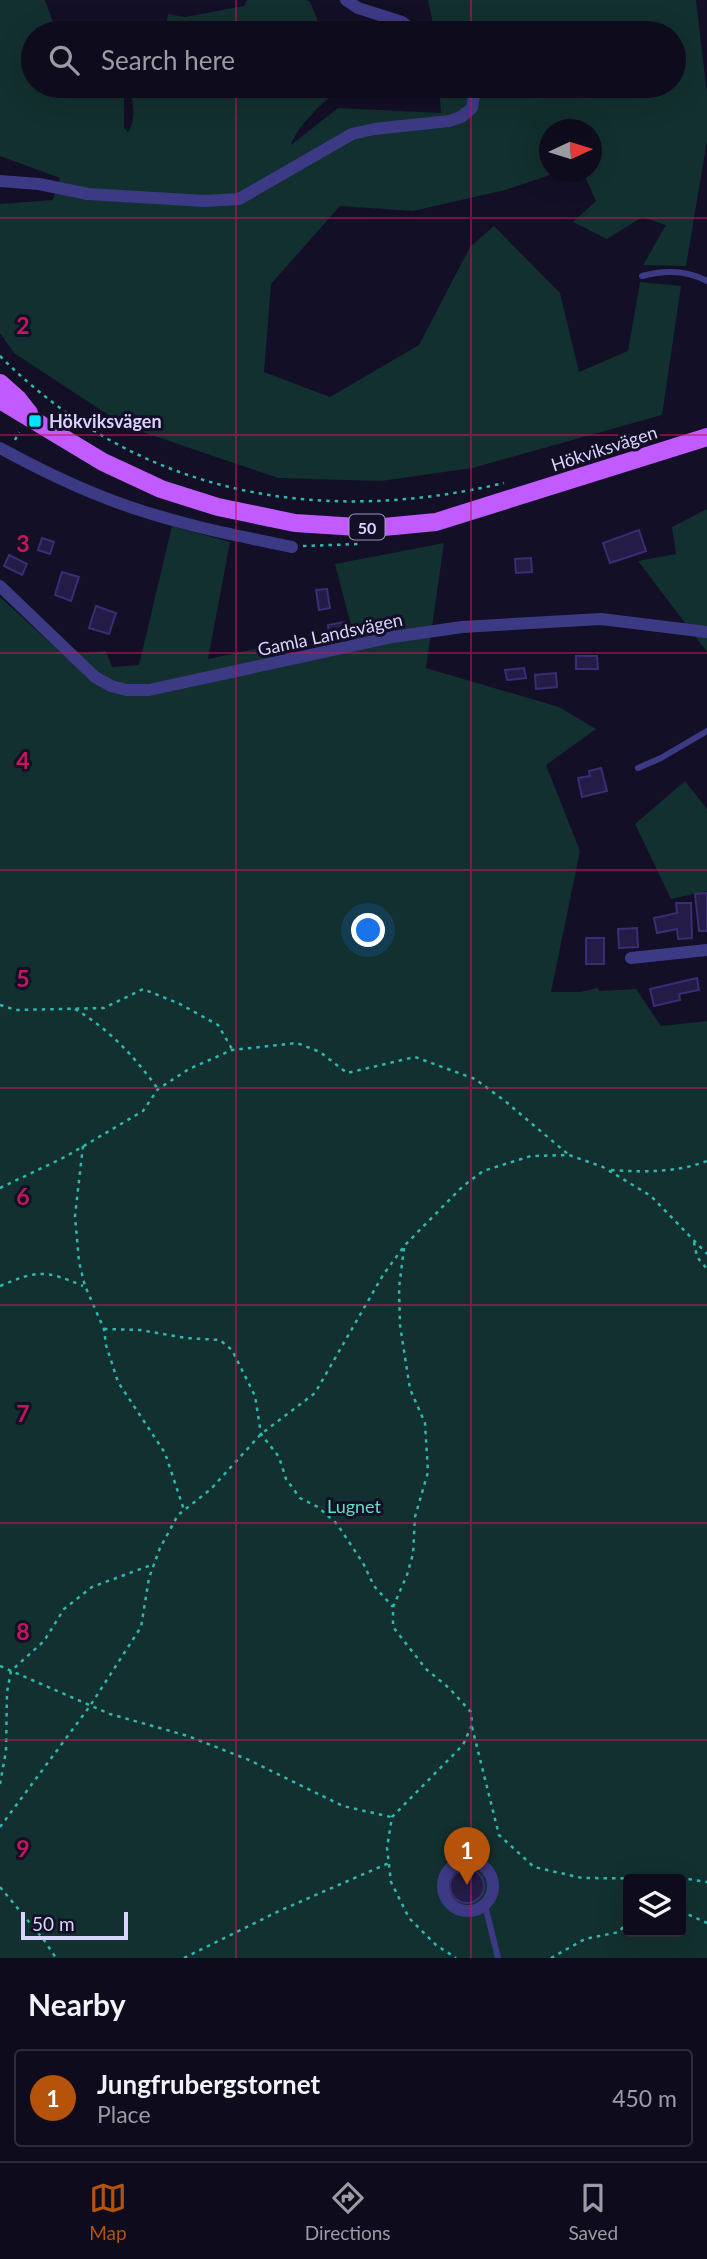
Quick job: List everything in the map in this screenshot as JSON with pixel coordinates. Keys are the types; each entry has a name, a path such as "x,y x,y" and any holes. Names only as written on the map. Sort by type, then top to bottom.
{"main road":[{"name":"Hökviksvägen","path":"0,383 18,399 35,421"},
{"name":"Hökviksvägen","path":"0,400 103,462 161,489 218,507 295,523 373,528 436,522 707,437"}],"street":[{"path":"346,0 358,8 399,21"},
{"path":"0,181 39,184 88,194 205,201 239,199 352,134 449,121 461,117 472,108 473,98"},
{"path":"0,448 51,475 133,508 292,547"},
{"name":"Gamla Landsvägen","path":"0,586 95,677 111,686 127,690 173,686 309,654 393,637 462,627 600,619 707,632"},
{"path":"631,958 707,950"},
{"path":"472,1860 485,1866 493,1878 493,1893 485,1905 472,1912 457,1909 446,1900 442,1886 446,1872 457,1862 472,1860"}],"lane":[{"path":"642,276 675,271 707,281"},
{"path":"638,768 707,731"},
{"path":"485,1905 498,1958"}],"path":[{"path":"0,356 56,405 107,438 176,471 246,491 314,501 391,501 444,495 512,481"},
{"path":"0,1005 16,1010 104,1008 143,989 180,1003 218,1025 232,1050"},
{"path":"75,1009 114,1037 132,1054 158,1089"},
{"path":"0,1188 83,1146 143,1111 158,1089 189,1069 232,1050 297,1043 320,1052 346,1073 415,1057 475,1079 569,1154 607,1170 651,1196 707,1254"},
{"path":"83,1146 75,1216 79,1262 85,1286 104,1329 106,1345 118,1382 165,1453 184,1510"},
{"path":"0,1827 90,1706 141,1628 149,1578 178,1515 211,1489 261,1434 315,1393 383,1275 405,1245 462,1187 482,1171 531,1156 569,1154"},
{"path":"607,1170 655,1173 689,1168 707,1161"},
{"path":"694,1242 697,1257 707,1269"},
{"path":"405,1245 399,1288 400,1325 410,1389 425,1423 428,1472 415,1517 407,1575 393,1606 393,1627 426,1669 449,1688 471,1712 499,1835 534,1867 582,1878 688,1879 707,1882"},
{"path":"0,1286 38,1273 54,1274 85,1286"},
{"path":"104,1329 140,1330 186,1338 220,1340 232,1350 255,1396 261,1434 279,1457 286,1479 300,1498 318,1507 337,1524 363,1563 374,1586 393,1606"},
{"path":"0,1784 6,1751 7,1692 11,1671 44,1641 64,1609 92,1587 154,1564"},
{"path":"0,1666 110,1714 188,1736 248,1760 343,1806 392,1817"},
{"path":"456,1958 436,1945 409,1918 391,1882 387,1848 392,1817 463,1745 472,1725"},
{"path":"184,1958 279,1911 389,1863"},
{"path":"0,1887 56,1958"},
{"path":"686,1913 707,1923"},
{"path":"551,1958 585,1939 619,1931 623,1927"}],"green space":[{"path":"0,0 45,0 53,21 21,21 21,98 124,98 124,127 128,133 133,116 132,98 330,98 304,123 291,145 338,108 441,113 440,98 686,98 686,21 432,21 428,0 696,0 707,93 707,141 686,266 643,265 666,225 642,217 607,239 573,222 596,201 587,182 602,182 602,119 539,119 539,179 505,190 413,211 340,206 271,284 264,372 330,397 419,345 470,247 494,226 560,293 579,372 628,351 640,282 681,286 662,415 472,468 381,481 278,478 125,426 14,353 0,333 0,204 53,200 60,178 0,156"},
{"path":"247,0 307,0 318,21 167,21 168,14 185,17 244,6"},
{"path":"707,509 707,652 638,561 676,554 672,527"},
{"name":"Lugnet","path":"172,526 230,542 208,659 269,646 272,666 357,648 335,564 444,543 426,668 559,707 596,729 546,765 580,851 551,992 580,992 598,988 599,991 636,989 661,1026 707,1021 707,1958 0,1958 0,597 64,655 106,651 112,667 139,665"},
{"path":"685,781 707,809 707,891 671,899 635,824"}],"building":[{"path":"639,530 646,551 610,563 603,543"},
{"path":"42,538 54,542 50,554 38,550"},
{"path":"9,555 27,564 22,575 4,566"},
{"path":"531,558 532,572 516,573 515,559"},
{"path":"62,572 79,577 71,601 55,595"},
{"path":"327,589 330,608 319,610 316,590"},
{"path":"96,606 116,613 109,634 89,628"},
{"path":"345,622 347,637 330,640 328,625"},
{"path":"576,656 597,656 598,669 576,669"},
{"path":"524,668 526,678 507,680 505,670"},
{"path":"556,673 557,687 536,689 535,675"},
{"path":"601,768 607,791 582,797 578,778 590,776 589,771"},
{"path":"707,893 707,931 699,931 695,894"},
{"path":"676,903 691,903 692,938 678,939 677,929 657,933 654,918 677,913"},
{"path":"637,928 638,947 619,948 618,929"},
{"path":"586,938 604,938 604,964 586,964"},
{"path":"697,978 699,990 679,994 680,1000 654,1006 650,989"},
{"path":"467,1869 479,1874 484,1886 479,1898 467,1903 455,1898 450,1886 455,1874"}],"place":[{"name":"Hökviksvägen","path":"35,421"},
{"name":"Jungfrubergstornet","path":"467,1885"}]}
